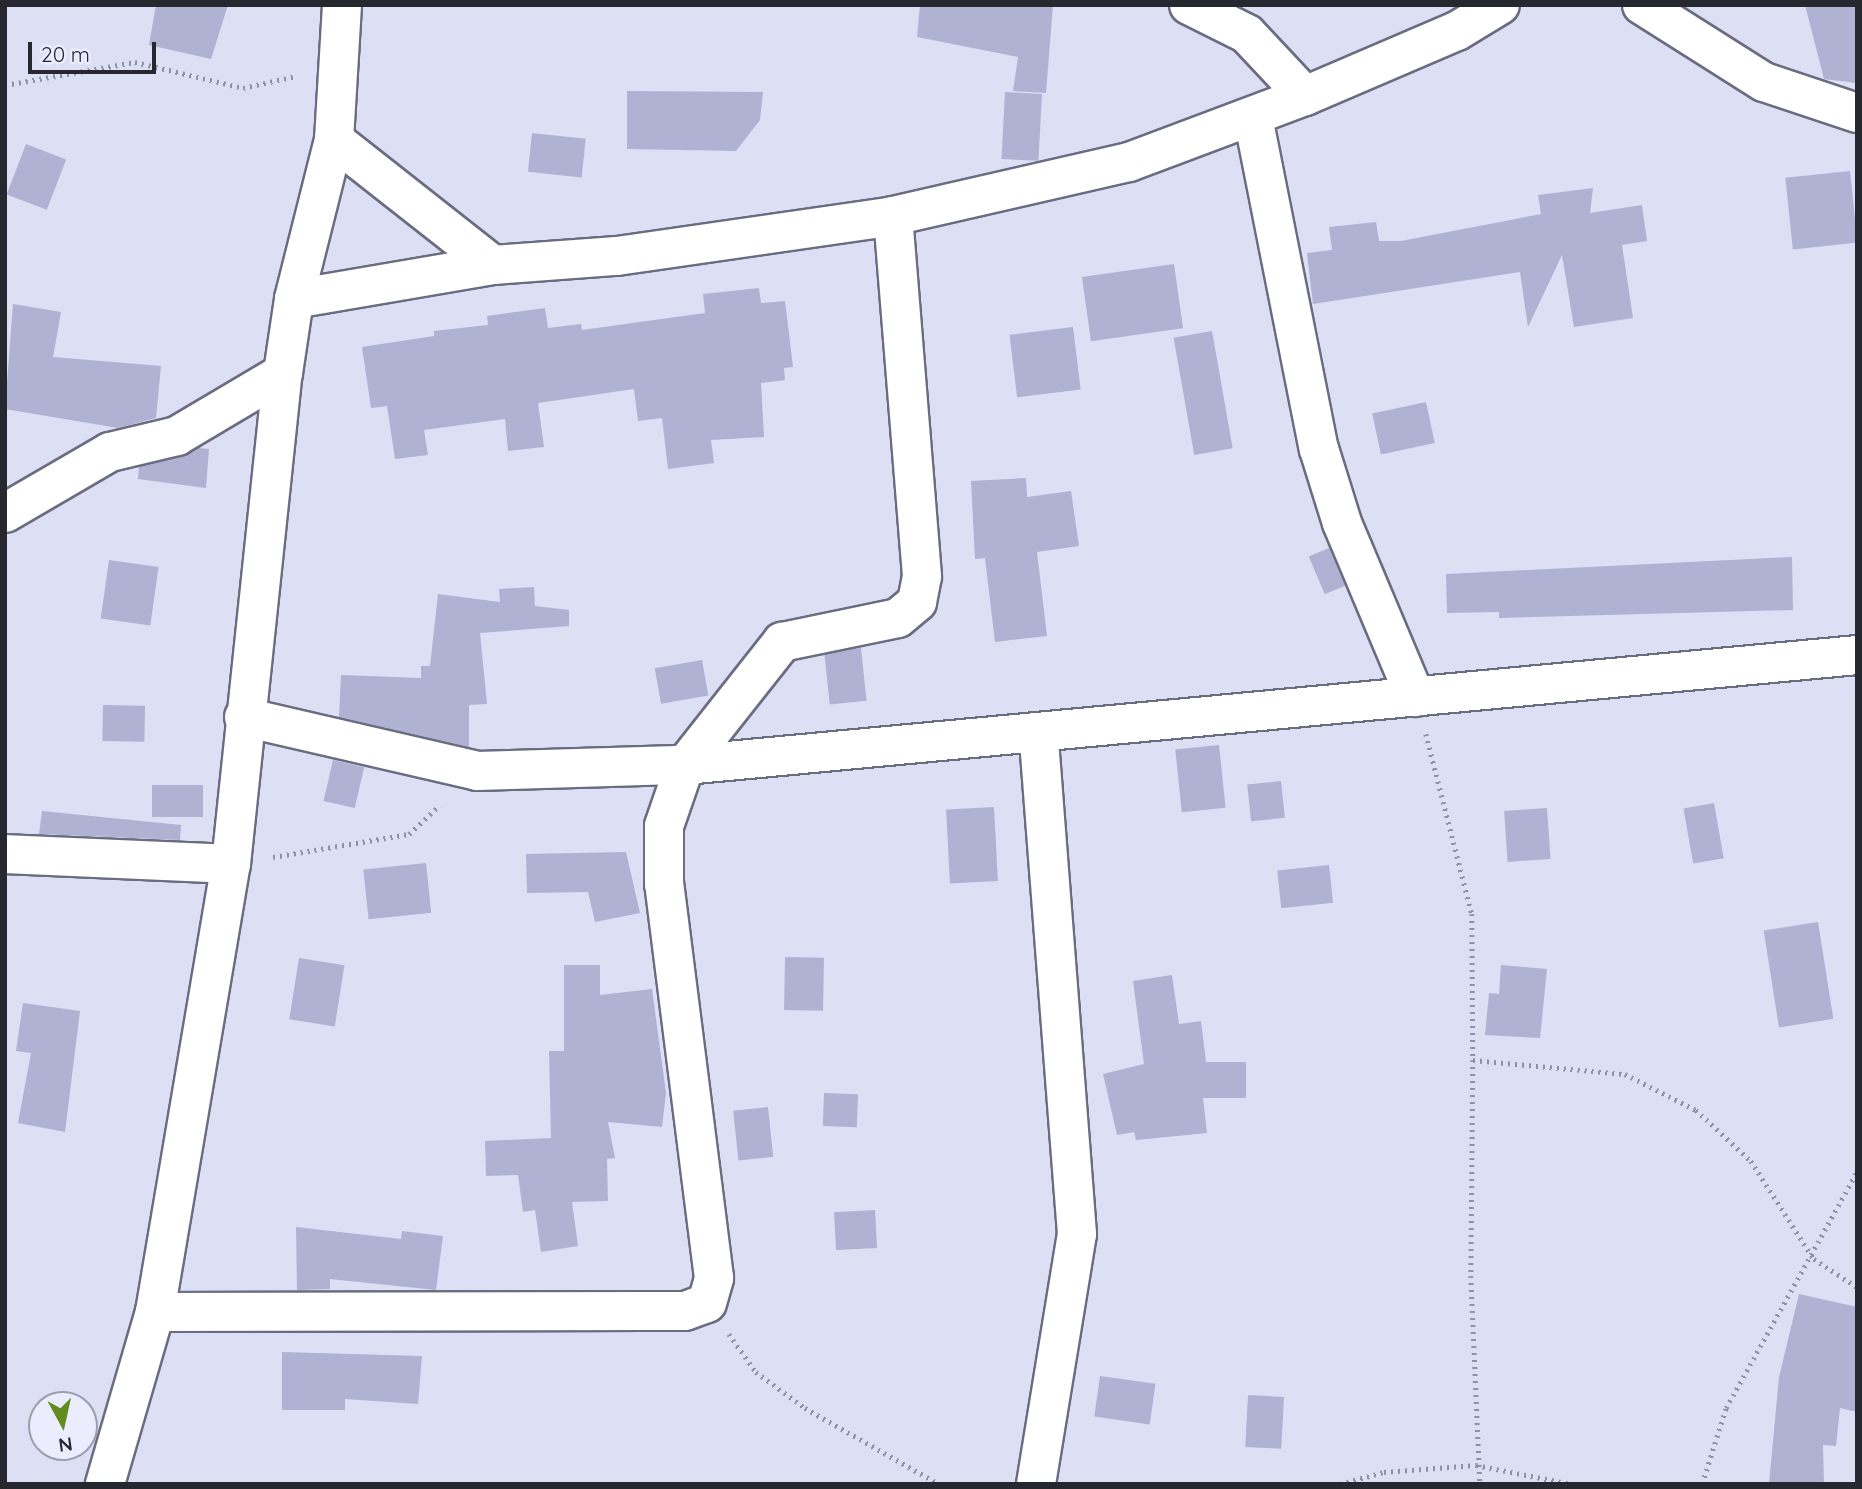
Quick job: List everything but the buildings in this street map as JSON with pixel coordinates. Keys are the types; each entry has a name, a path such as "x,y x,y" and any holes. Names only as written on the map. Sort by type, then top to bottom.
{"street":[{"path":"105,1484 155,1312 231,864 244,717 283,373 293,299 334,140 342,5"},
{"path":"1189,5 1247,34 1305,96"},
{"path":"293,299 494,265 617,256 893,216 1129,162 1305,96 1458,18 1500,5"},
{"path":"1642,5 1764,82 1857,113"},
{"path":"1254,117 1319,449 1342,523 1415,697"},
{"path":"334,140 494,265"},
{"path":"155,1312 685,1311 707,1303 714,1278 664,884 664,826 685,765 782,642 898,618 917,602 922,576 893,216"},
{"path":"5,513 110,452 177,436 283,373"},
{"path":"244,717 477,771 685,765 1038,736 1857,654"},
{"path":"1036,1484 1077,1234 1038,736"},
{"path":"5,854 231,864"}],"path":[{"path":"5,85 135,62 243,88 339,66"},
{"path":"1415,697 1453,821 1472,914 1476,1465 1480,1484"},
{"path":"231,864 408,834 477,771"},
{"path":"1473,1060 1625,1074 1696,1111 1751,1161 1814,1259 1857,1287"},
{"path":"1702,1484 1726,1408 1814,1259 1857,1172"},
{"path":"756,1372 939,1484"},
{"path":"1340,1484 1384,1472 1476,1465 1571,1484"}]}
